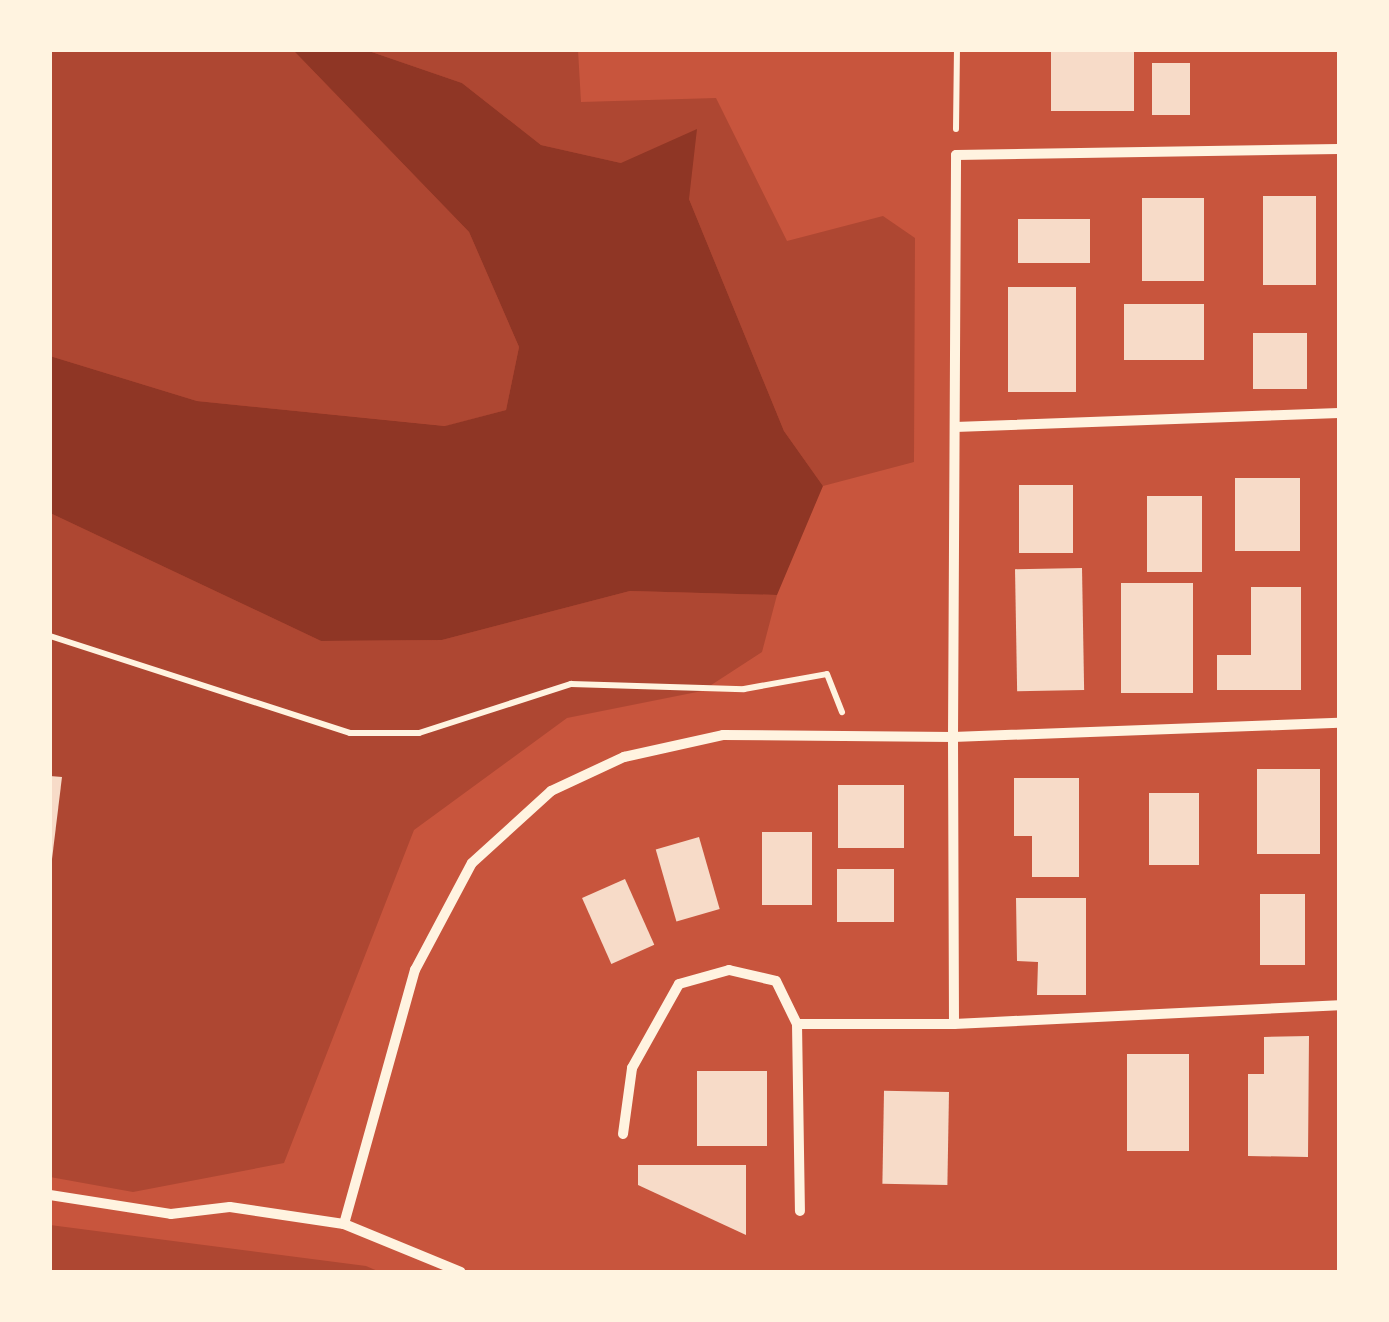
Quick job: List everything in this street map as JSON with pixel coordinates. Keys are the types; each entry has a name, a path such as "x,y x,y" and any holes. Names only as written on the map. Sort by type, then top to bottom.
{"street":[{"path":"954,1024 956,156 1339,149"},
{"path":"955,427 1339,413"},
{"path":"344,1224 415,970 472,863 551,791 624,757 724,735 953,737 1339,723"},
{"path":"623,1134 632,1068 679,984 729,970 776,981 797,1024 800,1211"},
{"path":"797,1024 954,1024 1339,1005"},
{"path":"50,1195 171,1214 230,1208 344,1224 461,1272"}],"path":[{"path":"956,156 957,50"},
{"path":"50,636 350,733 420,733 571,684 744,689 828,674 851,736"}],"shaded area":[{"path":"50,50 293,50 469,232 519,347 506,410 446,426 197,401 50,356"},
{"path":"293,50 366,50 462,83 541,145 621,163 697,129 689,199 784,431 823,486 777,595 630,591 442,640 321,641 50,513 50,356 197,401 445,426 506,410 519,347 469,232"},
{"path":"366,50 578,50 581,102 716,98 787,241 883,216 915,238 914,462 823,486 784,431 689,199 621,163 541,145 462,83"},
{"path":"50,513 321,641 442,640 630,591 777,595 762,652 702,691 567,718 414,830 284,1163 133,1192 50,1177"},
{"path":"50,1225 366,1266 380,1272 50,1272"}],"building":[{"path":"1051,50 1134,50 1134,111 1051,111"},
{"path":"1152,63 1190,63 1190,115 1152,115"},
{"path":"1263,196 1316,196 1316,285 1263,285"},
{"path":"1142,198 1204,198 1204,281 1142,281"},
{"path":"1018,219 1090,219 1090,263 1018,263"},
{"path":"1008,287 1076,287 1076,392 1008,392"},
{"path":"1124,304 1204,304 1204,360 1124,360"},
{"path":"1253,333 1307,333 1307,389 1253,389"},
{"path":"1235,478 1300,478 1300,551 1235,551"},
{"path":"1019,485 1073,485 1073,553 1019,553"},
{"path":"1147,496 1202,496 1202,572 1147,572"},
{"path":"1082,568 1084,690 1017,691 1015,569"},
{"path":"1121,583 1193,583 1193,693 1121,693"},
{"path":"1251,587 1301,587 1301,690 1217,690 1217,655 1251,655"},
{"path":"1257,769 1320,769 1320,854 1257,854"},
{"path":"50,776 62,777 52,859 50,859"},
{"path":"1014,778 1079,778 1079,877 1032,877 1032,836 1014,836"},
{"path":"838,785 904,785 904,848 838,848"},
{"path":"1149,793 1199,793 1199,865 1149,865"},
{"path":"762,832 812,832 812,905 762,905"},
{"path":"699,837 720,909 676,921 656,849"},
{"path":"837,869 894,869 894,922 837,922"},
{"path":"625,879 654,945 611,964 582,898"},
{"path":"1260,894 1305,894 1305,965 1260,965"},
{"path":"1016,898 1086,898 1086,995 1037,995 1038,962 1017,961"},
{"path":"1309,1036 1308,1157 1248,1156 1248,1074 1264,1074 1264,1037"},
{"path":"1127,1054 1189,1054 1189,1151 1127,1151"},
{"path":"697,1071 767,1071 767,1146 697,1146"},
{"path":"884,1091 949,1092 947,1185 882,1184"},
{"path":"638,1165 746,1165 746,1235 638,1185"}]}
